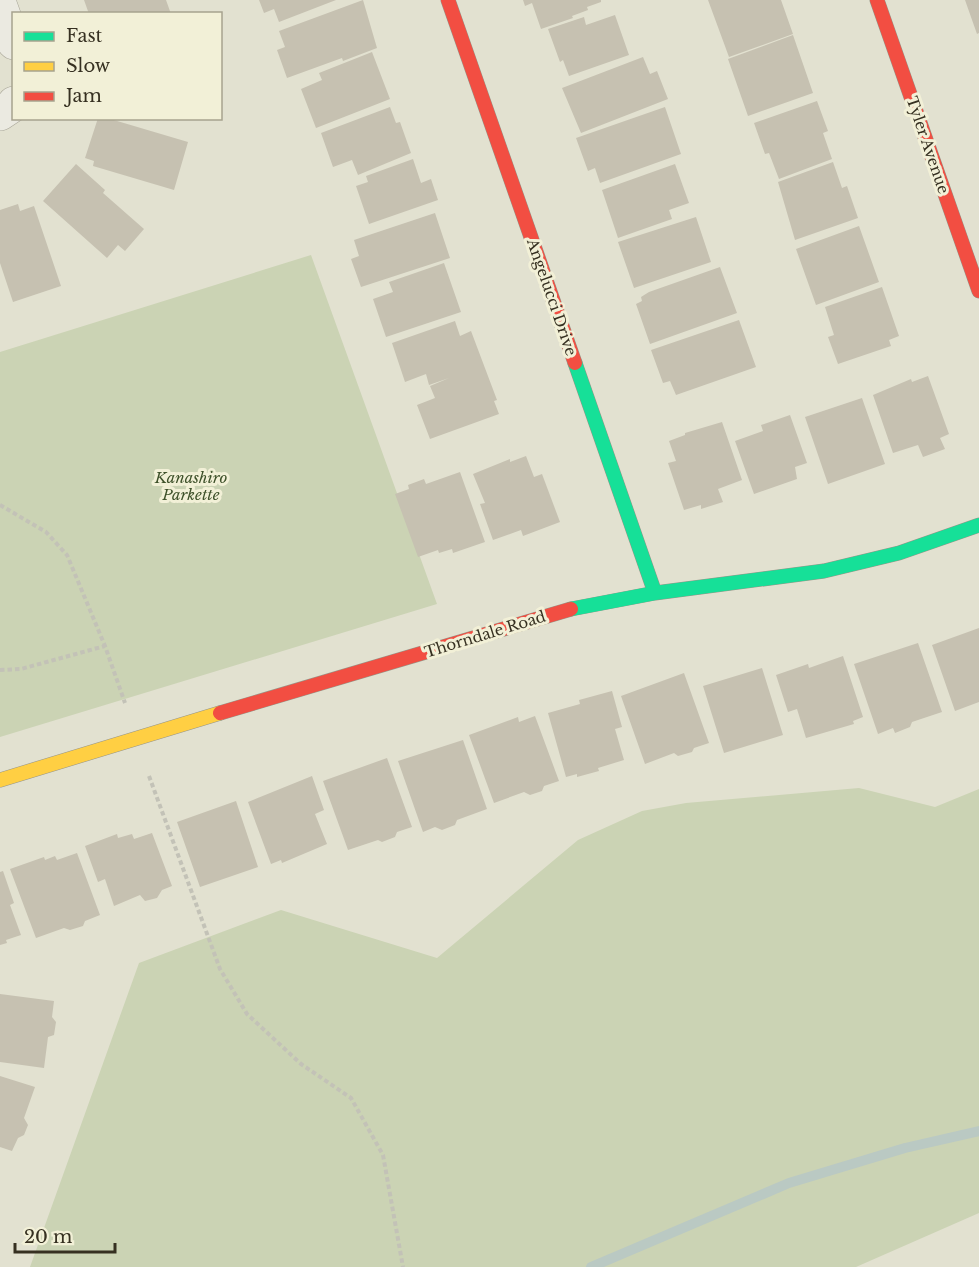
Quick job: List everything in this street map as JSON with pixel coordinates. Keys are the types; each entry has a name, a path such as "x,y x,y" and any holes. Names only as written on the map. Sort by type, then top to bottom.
{"street":[{"name":"Angelucci Drive","path":"448,0 655,593"},
{"name":"Tyler Avenue","path":"877,0 979,291"},
{"path":"0,4 12,37"},
{"name":"Thorndale Road","path":"0,780 567,610 655,593 824,571 899,553 979,525"}],"path":[{"path":"0,505 46,532 67,555 105,646 125,703"},
{"path":"0,670 21,669 105,646"},
{"path":"149,776 220,969 247,1014 301,1064 351,1098 383,1155 403,1267"}],"green space":[{"name":"Kanashiro Parkette","path":"311,255 437,604 0,737 0,352"},
{"path":"859,788 935,807 979,789 979,1213 856,1267 30,1267 139,963 281,910 437,958 578,840 642,811 686,803"}],"building":[{"path":"84,0 166,0 170,12 88,12"},
{"path":"259,0 336,0 279,22 274,9 264,13"},
{"path":"363,0 377,48 287,78 277,50 285,47 279,31"},
{"path":"523,0 601,0 601,2 587,7 588,10 572,16 573,18 541,29 532,3 525,6"},
{"path":"708,0 781,0 793,34 729,57"},
{"path":"965,0 979,0 979,33 977,34"},
{"path":"615,15 629,55 569,76 563,60 560,62 548,29 584,17 586,25"},
{"path":"793,35 813,93 748,116 728,59"},
{"path":"372,52 390,99 316,128 301,89 322,80 319,73"},
{"path":"643,57 650,74 657,71 668,99 581,133 562,88"},
{"path":"817,101 828,131 823,133 832,159 779,179 769,153 765,154 754,123"},
{"path":"390,107 396,123 400,122 411,153 358,175 352,160 333,167 321,133"},
{"path":"665,107 681,154 600,183 595,168 588,171 576,138"},
{"path":"97,120 114,120 188,142 174,190 93,166 94,161 85,158"},
{"path":"413,159 421,183 431,179 438,200 369,224 356,186 368,182 366,176"},
{"path":"833,162 842,188 847,186 858,218 795,240 778,182"},
{"path":"76,164 105,190 103,193 144,229 125,251 118,245 107,258 43,201"},
{"path":"675,164 689,203 669,210 672,219 618,238 602,190"},
{"path":"18,204 20,211 34,206 61,286 13,302 0,263 0,210"},
{"path":"435,213 450,258 361,287 351,259 359,256 354,240"},
{"path":"696,217 711,262 634,288 618,242"},
{"path":"859,226 879,282 816,305 796,249"},
{"path":"444,263 461,312 386,337 373,299 393,292 389,282"},
{"path":"720,267 737,313 650,344 636,304 642,301 641,297 649,292"},
{"path":"882,287 899,336 889,340 891,346 838,364 828,337 834,335 825,307"},
{"path":"739,320 756,367 676,395 670,381 663,383 651,350"},
{"path":"455,321 460,336 471,331 497,400 494,401 499,414 430,439 417,405 435,398 430,386 449,378 429,385 426,374 405,382 392,343"},
{"path":"928,376 949,434 940,438 945,449 923,457 918,445 893,453 873,395 911,379 912,382"},
{"path":"862,398 885,464 828,484 805,417"},
{"path":"790,415 807,463 795,467 797,479 754,494 735,441 763,431 761,425"},
{"path":"722,422 742,480 718,489 723,502 701,509 701,505 684,510 668,463 676,461 669,441 685,433"},
{"path":"526,456 534,477 542,474 560,522 523,536 521,530 493,540 480,504 485,503 473,474 510,459 510,462"},
{"path":"460,472 485,542 453,553 452,549 439,553 438,550 418,557 395,494 409,489 408,485 424,479 426,484"},
{"path":"979,628 979,702 955,711 932,645"},
{"path":"918,643 942,712 912,722 910,727 895,733 893,728 878,734 854,664"},
{"path":"843,656 863,717 853,721 854,724 806,738 797,709 788,712 776,675 808,664 809,668"},
{"path":"762,668 783,735 724,753 703,686"},
{"path":"684,673 709,743 694,748 692,752 678,756 674,753 645,764 621,696"},
{"path":"612,691 622,727 615,729 624,760 598,768 599,771 577,777 577,774 566,777 548,713 580,704 579,700"},
{"path":"535,716 559,781 544,786 542,791 530,795 524,792 494,803 469,735 518,717 519,722"},
{"path":"463,740 487,809 457,820 455,825 442,830 435,827 423,832 398,761"},
{"path":"387,758 412,827 397,832 395,837 382,842 378,840 348,850 323,781"},
{"path":"312,776 324,810 315,814 327,844 282,863 281,860 271,864 248,802"},
{"path":"236,801 258,867 200,887 177,822"},
{"path":"152,833 172,886 162,890 157,898 145,901 140,895 114,906 105,879 98,882 85,846 117,834 118,838 132,834 134,839"},
{"path":"77,853 100,915 85,921 83,926 70,930 64,928 36,938 10,869 44,857 45,860 55,856 57,860"},
{"path":"3,871 14,903 10,905 21,935 6,940 7,943 0,945 0,872"},
{"path":"0,994 54,1001 52,1017 56,1022 54,1035 48,1037 44,1068 0,1062"},
{"path":"0,1076 35,1087 24,1118 28,1125 24,1135 18,1138 12,1151 0,1147"}],"waterway":[{"path":"591,1267 789,1183 905,1148 979,1131"}],"traffic: fast":[{"path":"575,363 655,593"},
{"path":"571,609 655,593 824,571 899,553 979,525"}],"traffic: slow":[{"path":"0,780 220,713"}],"traffic: jam":[{"path":"448,0 575,363"},
{"path":"877,0 979,291"},
{"path":"220,713 571,609"}]}
